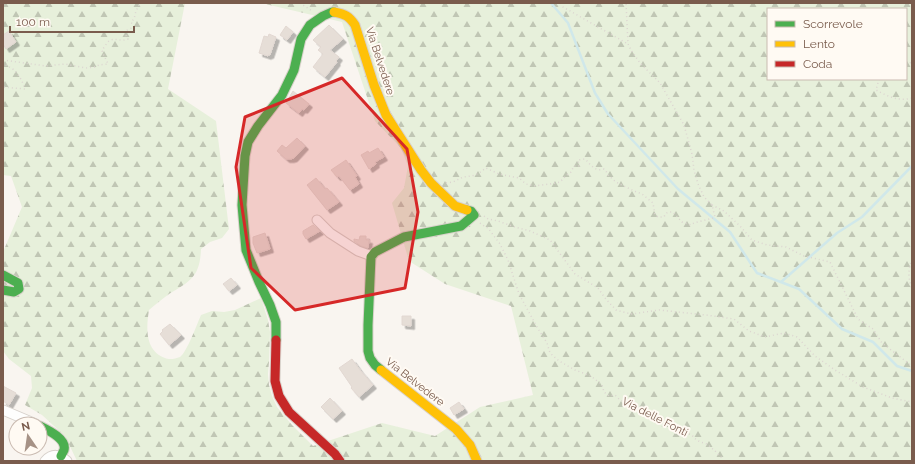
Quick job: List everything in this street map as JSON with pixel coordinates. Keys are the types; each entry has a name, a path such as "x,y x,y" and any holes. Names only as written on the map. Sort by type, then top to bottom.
{"street":[{"name":"Via Belvedere","path":"340,461 335,454 289,412 280,396 275,381 276,322 246,250 242,205 245,156 248,142 258,126 282,95 294,70 301,39 310,25 332,12 343,14 350,18 355,25 374,86 386,115 420,170 455,206 471,211"},
{"path":"317,220 330,233 358,251 372,256 375,252 404,237 461,226 474,215 471,211"},
{"name":"Via Belvedere","path":"372,256 368,325 368,351 370,358 374,365 456,429 470,445 477,461"},
{"path":"3,275 18,283 19,289 14,292 3,290"},
{"path":"3,410 17,416"},
{"path":"45,461 49,457 55,455 64,458 63,444 53,432 48,430"}],"path":[{"path":"3,86 25,89 24,83 14,71 6,66 3,61 5,59 46,66 65,64 86,68 108,64 102,50 108,41 122,41 128,39 124,32 134,26 131,22 134,19 140,3"},
{"path":"561,3 563,7 628,44"},
{"path":"626,3 628,44 640,63 660,84 684,125 692,154 694,170 704,197 712,205 724,211 752,240 767,245 786,247 804,256 830,262 858,319 873,329 882,343 912,366"},
{"path":"879,80 876,90 894,99 912,98"},
{"path":"443,182 450,183 472,176 486,168 499,174 519,178 526,184 534,186 550,184 560,182 571,172 574,166 579,166 578,160 585,159 595,169 604,169 608,175 621,185 642,194 653,203 655,215 658,217 664,217 666,213 673,212 682,222 691,225 713,218 712,205"},
{"path":"471,211 476,212 488,219 530,231 550,240 575,274 598,288 616,310 632,314 659,310 734,319 749,331 765,336 784,333 798,337 815,356 863,387 892,398 912,402"},
{"name":"Via delle Fonti","path":"484,226 488,228 500,244 508,260 519,294 547,343 550,353 559,361 575,370 591,376 602,385 604,392 609,396 615,395 620,400 650,415 654,415 681,431 692,435 694,438 706,444 715,451 721,457 722,461"},
{"path":"912,259 909,267 909,281 912,289"}],"highlighted area":[{"path":"342,78 407,149 418,212 405,288 295,310 251,268 236,167 245,117"}],"green space":[{"path":"3,3 185,3 168,89 216,121 229,229 222,238 210,242 201,249 199,266 193,277 149,310 147,331 150,344 158,355 168,359 180,357 189,344 201,315 212,311 224,312 235,310 261,298 270,332 268,374 272,396 277,407 313,446 382,423 435,436 480,407 533,395 511,306 445,284 409,261 392,203 404,188 408,166 401,148 375,121 342,22 261,3 912,3 912,461 77,461 65,436 48,420 48,416 43,416 25,405 32,388 31,376 9,359 3,351 3,252 22,207 11,176 3,175"}],"building":[{"path":"329,25 343,39 330,50 339,57 336,61 337,62 325,77 313,67 323,54 318,50 321,47 313,40"},
{"path":"286,26 293,32 287,40 280,35"},
{"path":"9,31 16,42 6,49 3,44 3,35"},
{"path":"269,34 276,37 270,55 268,56 259,53 264,36 268,37"},
{"path":"293,91 309,104 299,113 286,103"},
{"path":"297,138 305,146 294,158 286,159 277,151 282,145 286,148"},
{"path":"378,148 384,157 375,162 376,164 369,169 361,155"},
{"path":"346,160 357,176 355,177 359,184 350,190 339,176 337,177 331,170"},
{"path":"316,178 339,202 327,210 307,185"},
{"path":"313,225 320,231 306,239 303,231"},
{"path":"265,233 270,249 257,253 253,243 253,237"},
{"path":"360,236 366,236 366,240 369,240 368,248 361,246 354,241 354,239 359,240"},
{"path":"231,278 237,285 229,291 223,284"},
{"path":"402,316 411,316 411,326 402,325"},
{"path":"170,324 181,335 169,345 160,334 163,331 162,330"},
{"path":"352,359 373,385 359,397 351,388 352,387 339,368"},
{"path":"3,386 16,393 9,405 3,401"},
{"path":"330,398 342,411 333,419 321,407"},
{"path":"459,402 464,409 454,415 450,408"}],"waterway":[{"path":"551,3 568,23 595,93 608,114 678,189 730,232 757,273 799,289 842,329 873,342 897,366 912,371"},
{"path":"781,282 837,233 862,217 912,166"}],"traffic: fast":[{"path":"276,340 276,322 246,250 242,205 245,156 248,142 258,126 282,95 294,70 301,39 310,25 323,16 334,12"},
{"path":"381,370 370,358 368,351 371,257 375,252 404,237 461,226 474,215 471,211 467,210"},
{"path":"3,275 18,283 19,289 14,292 3,290"},
{"path":"48,430 63,442 64,450 61,456"}],"traffic: slow":[{"path":"334,12 351,19 355,25 374,85 386,115 421,170 431,183 455,206 467,210"},
{"path":"381,370 456,429 470,445 477,461"}],"traffic: jam":[{"path":"276,340 275,381 279,396 289,412 335,454 340,461"}]}
